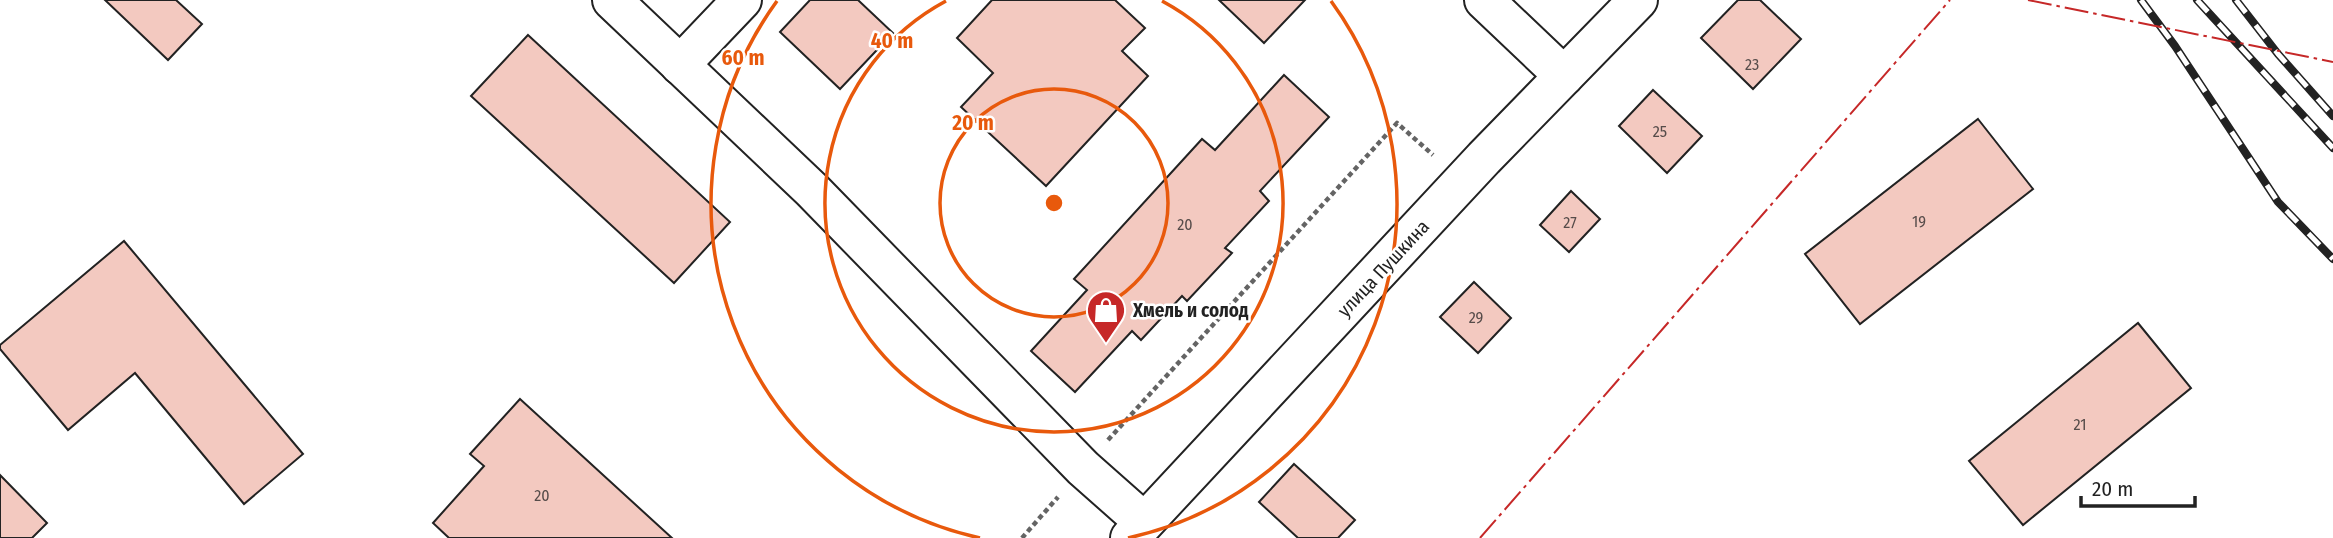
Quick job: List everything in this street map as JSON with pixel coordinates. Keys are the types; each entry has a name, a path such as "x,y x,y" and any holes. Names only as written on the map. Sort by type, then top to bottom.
{"street":[{"path":"612,0 812,190 1083,468 1137,530"},
{"path":"680,65 742,0"},
{"path":"1484,0 1564,76"},
{"name":"улица Пушкина","path":"1137,530 1638,0"}],"path":[{"path":"1022,538 1397,123 1464,182"}],"building":[{"path":"105,0 176,0 202,24 168,60"},
{"path":"810,0 858,0 893,33 840,89 780,32"},
{"path":"992,0 1115,0 1145,28 1122,51 1148,76 1046,186 961,107 993,73 957,38"},
{"path":"1219,0 1305,0 1264,43"},
{"path":"1738,0 1760,0 1801,39 1753,89 1701,38"},
{"path":"528,35 730,222 674,283 471,96"},
{"path":"1284,75 1329,117 1260,191 1269,201 1225,248 1232,253 1187,301 1182,296 1141,340 1132,331 1075,392 1031,351 1087,290 1074,279 1202,139 1215,150"},
{"path":"1653,90 1702,136 1667,173 1619,126"},
{"path":"1978,119 2033,189 1860,324 1805,254"},
{"path":"1571,191 1600,219 1569,252 1540,225"},
{"path":"124,241 303,454 244,504 135,373 68,430 0,349 0,345"},
{"path":"1474,282 1511,318 1478,353 1440,317"},
{"path":"2138,323 2191,388 2023,525 1969,461"},
{"path":"520,399 672,538 449,538 433,523 484,466 470,454"},
{"path":"1294,464 1355,520 1338,538 1298,538 1259,502"},
{"path":"0,475 47,523 32,538 0,538"}],"railway":[{"path":"2141,0 2175,46 2278,202 2333,259"},
{"path":"2197,0 2333,148"},
{"path":"2236,0 2278,54 2333,116"}],"power":[{"path":"1480,538 1950,0"},
{"path":"2028,0 2333,62"}],"place":[{"name":"Хмель и солод","path":"1106,344"}]}
